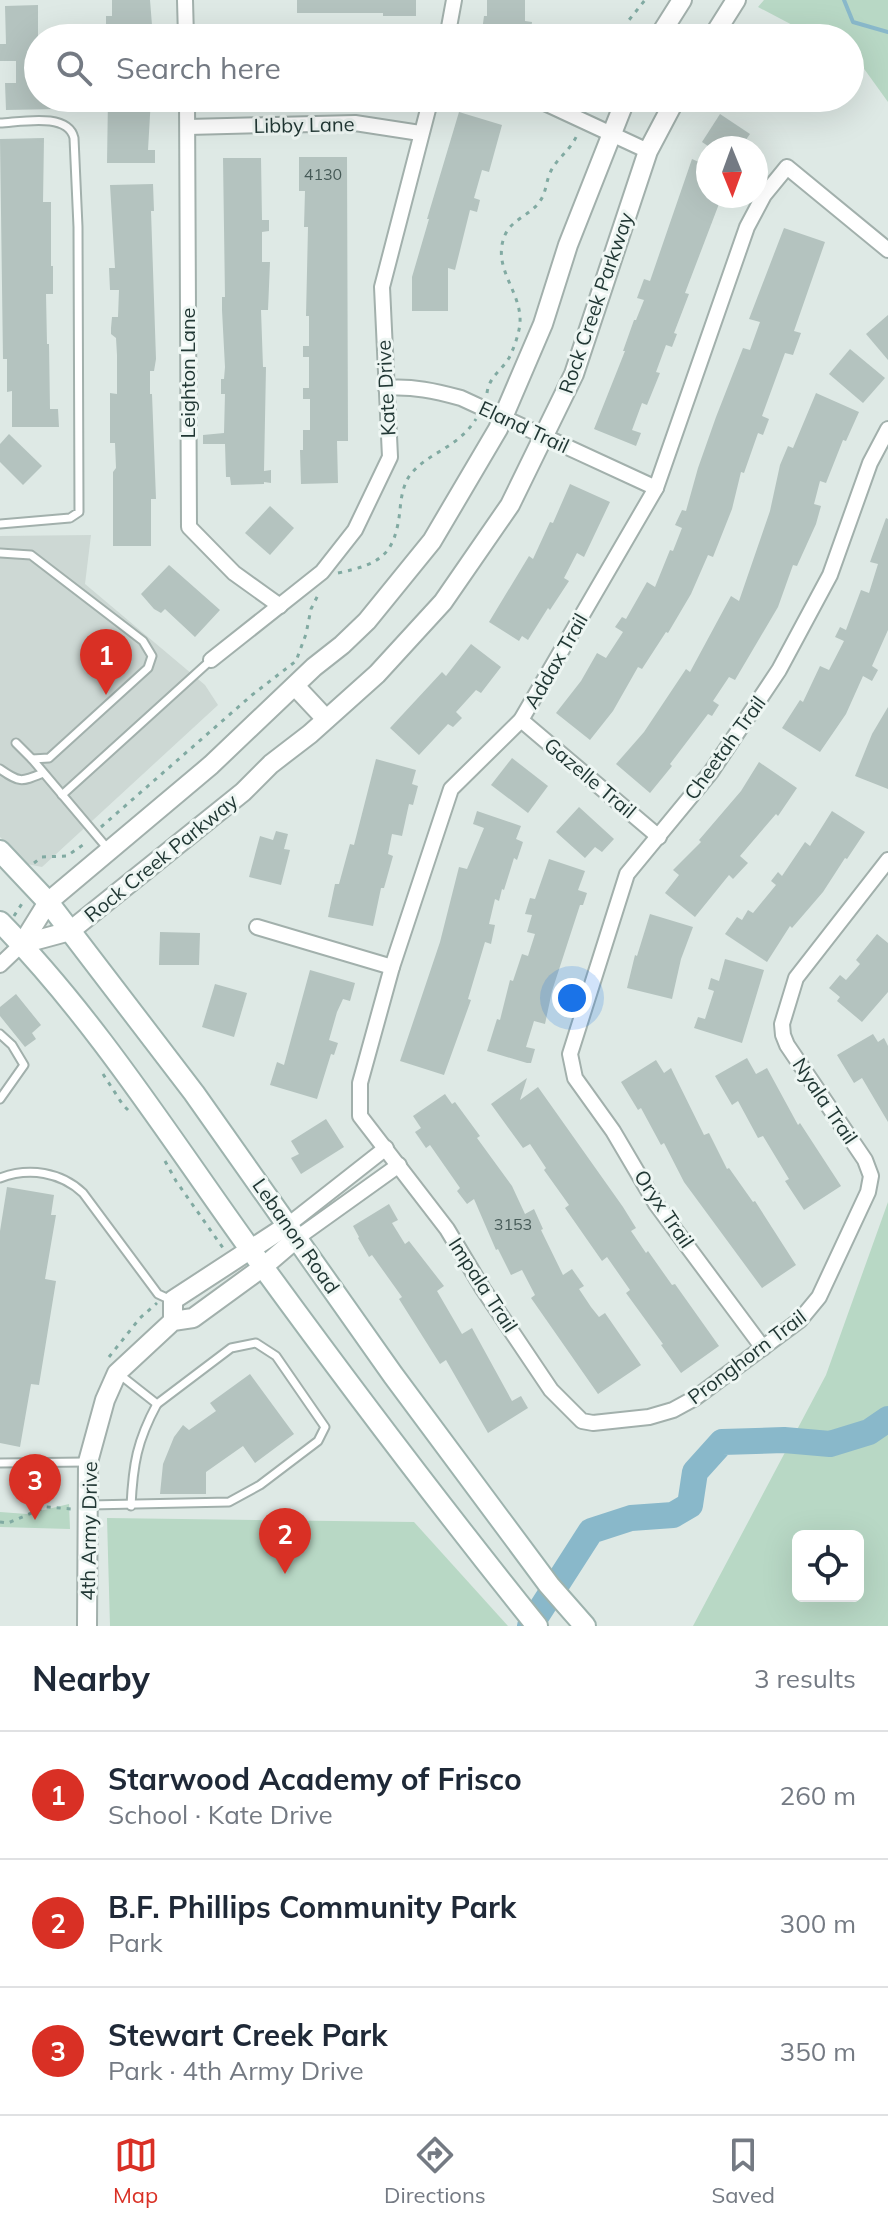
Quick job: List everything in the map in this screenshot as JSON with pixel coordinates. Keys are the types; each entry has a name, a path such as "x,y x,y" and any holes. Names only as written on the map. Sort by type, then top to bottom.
{"main road":[{"name":"Lebanon Road","path":"0,851 48,902 194,1093 393,1375 549,1585 585,1626"},
{"path":"3,925 105,1045 263,1267 443,1507 537,1626"}],"street":[{"path":"185,0 186,24"},
{"path":"450,24 454,0"},
{"path":"667,24 682,0"},
{"path":"721,24 736,0"},
{"name":"Leighton Lane","path":"187,112 189,527 234,573 280,606"},
{"name":"Kate Drive","path":"211,660 322,572 355,530 390,457 382,287 427,112"},
{"path":"584,112 613,134 648,151"},
{"name":"Rock Creek Parkway","path":"22,944 48,902 211,765 367,621 432,541 474,474 503,417 543,324 568,245 621,112"},
{"name":"Rock Creek Parkway","path":"22,944 70,931 243,792 271,764 377,674 443,602 510,505 574,374 648,151 669,112"},
{"name":"Libby Lane","path":"188,127 355,123 420,133"},
{"name":"Addax Trail","path":"386,1148 360,1116 360,1083 392,967 451,789 521,720 656,488 747,227 764,195 787,167 888,250"},
{"name":"Eland Trail","path":"386,388 435,390 481,407 656,488"},
{"name":"Cheetah Trail","path":"571,1066 571,1048 625,878 736,737 795,642 830,575 870,463 888,429"},
{"path":"295,686 326,719"},
{"name":"Gazelle Trail","path":"521,720 659,837"},
{"name":"Nyala Trail","path":"870,1172 787,1045 782,1029 799,973 888,860"},
{"path":"257,927 392,967"},
{"path":"0,965 22,944"},
{"name":"Oryx Trail","path":"571,1066 578,1083 628,1154 656,1204 763,1348"},
{"name":"4th Army Drive","path":"87,1626 80,1507 112,1366 173,1321 193,1318 263,1267 292,1231 386,1148"},
{"name":"Impala Trail","path":"386,1148 447,1229 551,1390 582,1421"},
{"name":"4th Army Drive","path":"169,1299 251,1250 292,1231 399,1165"},
{"name":"Pronghorn Trail","path":"582,1421 598,1423 649,1417 673,1410 695,1398 800,1320 816,1302 868,1192 870,1172"},
{"path":"169,1299 173,1321"}],"lane":[{"path":"0,123 67,124 74,138 78,227 79,512 70,518 0,524"},
{"path":"0,553 31,555 143,641 152,656 148,668 49,758 32,759"},
{"path":"62,795 211,660"},
{"path":"16,743 110,850"},
{"path":"0,769 16,780 24,781 43,773"},
{"path":"0,1034 12,1045 24,1065 0,1099"},
{"path":"0,1178 12,1173 32,1173 59,1176 71,1182 83,1193 158,1294 169,1299"},
{"path":"80,1507 131,1506 229,1502 260,1485 318,1441 325,1427 276,1356 256,1343 231,1348 157,1404 144,1428 133,1466 131,1506"},
{"path":"112,1366 157,1404"},
{"path":"0,1463 88,1462"}],"path":[{"path":"627,24 645,0"},
{"path":"337,574 368,566 389,551 398,526 402,493 410,475 459,440 474,422 488,385 509,356 520,322 518,301 504,276 501,259 505,234 540,202 549,173 572,148 588,113"},
{"path":"3,925 42,873 34,862 36,860 67,856 84,846 252,695 296,661 311,609 321,590"},
{"path":"103,1072 123,1105 138,1119"},
{"path":"161,1153 176,1181 224,1250"},
{"path":"112,1366 140,1318 169,1299"},
{"path":"0,1522 8,1523 46,1507 80,1507"}],"shaded area":[{"path":"91,535 85,584 205,685 218,705 42,867 27,864 0,837 0,536"}],"green space":[{"path":"764,0 888,0 888,102 864,69 864,24 790,24 758,7"},
{"path":"888,1202 888,1626 693,1626 826,1375"},
{"path":"69,1504 70,1529 0,1527 0,1512 27,1514"},
{"path":"107,1518 414,1522 508,1626 110,1626"}],"building":[{"path":"112,0 150,0 152,24 106,24 106,16 112,16"},
{"path":"297,0 416,0 416,16 297,13"},
{"path":"487,0 525,0 525,21 532,24 483,24 484,16 487,16"},
{"path":"38,5 38,24 24,24 24,110 6,110 5,83 16,83 16,61 0,61 0,44 6,44 5,6"},
{"path":"108,112 150,112 148,150 155,150 155,163 107,163"},
{"path":"459,112 502,125 489,172 482,170 474,198 480,200 477,212 470,210 455,270 448,268 448,311 412,311 412,277"},
{"path":"720,114 750,134 749,136 706,136"},
{"path":"44,138 43,202 51,202 53,266 53,294 46,294 50,409 58,409 59,427 12,427 12,391 7,392 7,359 3,359 0,139"},
{"path":"299,157 347,157 348,441 337,441 338,483 301,484 300,450 303,450 303,430 310,430 310,399 303,399 303,388 309,388 309,357 303,357 303,346 309,346 309,316 306,316 308,227 304,227 305,191 299,191"},
{"path":"223,158 261,158 262,220 269,220 269,231 262,232 262,262 270,262 268,310 261,310 263,367 266,367 264,471 271,470 271,483 264,484 231,485 230,477 226,477 225,444 203,444 203,435 224,433 225,394 221,394 225,367 222,310 222,297 225,297"},
{"path":"692,159 696,161 696,208 717,208 685,293 689,294 672,347 666,345 656,372 660,373 647,405 642,403 632,430 641,433 636,446 594,429 644,300 637,298 644,279 650,281"},
{"path":"153,184 154,211 151,211 156,359 154,371 150,371 150,394 156,499 151,499 151,546 113,546 113,472 116,468 115,443 110,443 110,393 117,394 117,355 116,338 111,334 111,328 112,317 118,317 119,290 110,290 109,268 115,268 110,185"},
{"path":"784,228 825,242 794,331 801,333 793,355 785,353 762,416 769,419 763,435 758,433 744,473 741,472 732,509 713,557 708,555 691,594 668,633 642,669 638,667 613,711 590,740 556,713 581,681 597,653 606,658 623,632 615,627 622,617 626,619 647,582 655,587 670,550 673,551 682,528 675,525 682,510 686,511 716,417 743,348 750,350 760,322 749,319"},
{"path":"888,315 888,360 866,334"},
{"path":"850,349 885,378 863,403 829,374"},
{"path":"816,393 859,412 846,441 843,440 826,483 820,481 814,504 821,506 816,524 797,566 793,565 778,607 735,680 729,677 713,701 719,705 712,716 708,714 650,793 616,764 644,732 686,669 690,672 731,596 739,601 770,511 780,465 788,446 793,448"},
{"path":"9,434 42,466 23,485 0,462 0,444"},
{"path":"570,484 610,502 584,557 577,553 564,578 569,581 528,640 522,636 519,641 489,622 529,556 533,559"},
{"path":"270,506 294,528 270,555 245,533"},
{"path":"886,518 888,630 872,666 878,670 872,681 863,676 846,714 820,752 782,728 800,700 803,702 820,666 829,670 844,641 835,637 840,627 846,630 861,590 869,593 878,564 870,562"},
{"path":"169,565 220,610 195,637 165,609 161,613 154,609 141,594"},
{"path":"471,644 501,667 481,693 476,690 456,712 462,718 453,727 448,724 419,755 390,728 442,672 446,676"},
{"path":"888,707 888,789 855,776 872,734"},
{"path":"512,758 548,786 528,813 491,785"},
{"path":"376,759 416,770 412,784 418,786 413,805 409,804 402,836 392,834 388,854 393,856 384,888 381,888 373,926 328,917 335,884 339,884 350,844 354,845"},
{"path":"759,762 797,788 778,816 776,814 740,856 748,863 733,879 729,875 695,917 665,893 679,875 673,870 701,842 699,840 741,791"},
{"path":"579,807 614,839 602,852 595,847 585,858 556,832"},
{"path":"477,811 521,826 516,839 523,842 499,901 495,899 489,924 495,925 491,944 485,942 468,999 471,1000 444,1075 400,1061 440,942 459,867 467,869 484,828 473,824"},
{"path":"832,811 865,832 823,892 792,928 790,926 767,962 725,934 737,917 742,920 748,910 753,913 776,885 771,881 778,872 782,876 805,842 810,846"},
{"path":"276,831 288,834 284,849 290,850 281,885 249,877 260,836 273,840"},
{"path":"549,859 585,871 578,890 587,893 583,905 580,905 552,991 545,1024 534,1021 526,1047 535,1049 531,1063 527,1063 487,1051 497,1019 500,1020 510,980 513,981 522,954 528,956 535,934 527,932 532,915 525,914 530,898 535,899"},
{"path":"650,914 693,927 681,959 672,999 627,988"},
{"path":"160,932 200,933 199,965 159,965"},
{"path":"877,934 888,943 888,992 862,1022 837,1001 840,997 829,988 840,975 846,980 860,964 856,960"},
{"path":"725,959 764,970 742,1043 694,1028 698,1017 705,1019 714,991 708,989 711,978 719,981"},
{"path":"310,970 355,983 350,1001 343,999 337,1012 329,1040 338,1043 334,1055 331,1054 317,1099 270,1085 277,1062 284,1065"},
{"path":"215,984 247,993 234,1037 202,1027"},
{"path":"16,994 41,1025 32,1033 36,1039 25,1047 0,1016 0,1007"},
{"path":"873,1034 878,1042 884,1038 888,1046 888,1122 862,1078 854,1083 837,1055"},
{"path":"747,1058 756,1074 767,1068 798,1125 800,1123 841,1186 804,1210 785,1181 789,1179 763,1136 758,1138 738,1101 732,1105 715,1076"},
{"path":"656,1060 664,1073 671,1068 704,1135 709,1133 727,1169 755,1201 796,1265 762,1288 684,1182 664,1143 661,1145 641,1108 638,1110 621,1082"},
{"path":"527,1078 520,1100 538,1087 623,1207 636,1228 631,1231 646,1253 648,1251 672,1285 675,1284 719,1346 681,1373 626,1293 630,1290 607,1257 602,1261 565,1208 569,1205 530,1144 523,1148 491,1104"},
{"path":"445,1094 452,1104 455,1102 480,1136 477,1138 512,1186 525,1214 534,1209 563,1275 572,1269 584,1286 579,1289 591,1307 599,1317 605,1313 641,1365 598,1394 531,1298 535,1295 522,1270 511,1275 496,1250 474,1199 467,1204 457,1191 460,1188 430,1145 426,1148 415,1132 421,1128 413,1116"},
{"path":"326,1119 344,1147 301,1174 291,1158 299,1154 291,1141"},
{"path":"7,1187 54,1195 51,1215 56,1215 45,1279 56,1281 39,1385 31,1384 20,1447 0,1443 0,1231"},
{"path":"389,1204 398,1220 392,1223 405,1244 409,1241 444,1286 437,1291 462,1334 472,1328 512,1401 521,1396 528,1408 488,1433 446,1360 440,1364 399,1299 402,1297 372,1255 369,1257 358,1238 353,1226"},
{"path":"250,1374 294,1434 255,1463 243,1446 206,1472 206,1494 160,1494 163,1464 174,1437 183,1425 189,1430 216,1411 210,1403"}],"waterway":[{"path":"844,0 853,22 860,24"},
{"path":"864,25 888,32"},
{"path":"530,1626 591,1531 631,1518 673,1515 690,1505 695,1472 722,1442 784,1440 830,1444 869,1432 888,1419"}],"place":[{"name":"Starwood Academy of Frisco","path":"106,695"},
{"name":"Stewart Creek Park","path":"35,1520"},
{"name":"B.F. Phillips Community Park","path":"285,1574"}]}
